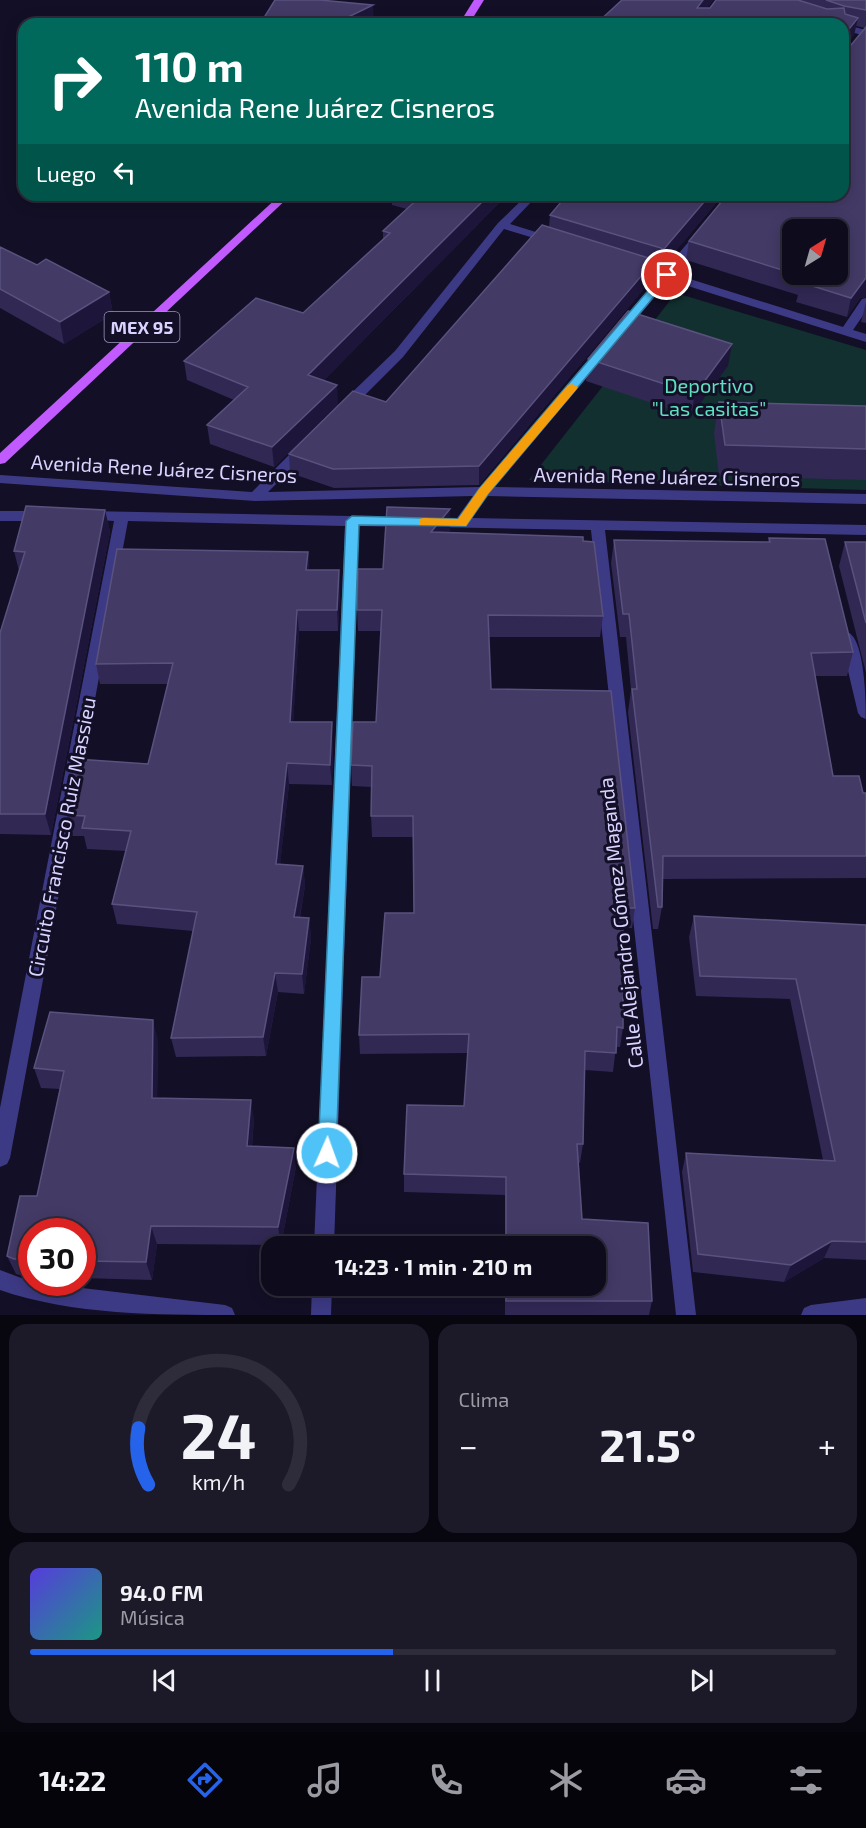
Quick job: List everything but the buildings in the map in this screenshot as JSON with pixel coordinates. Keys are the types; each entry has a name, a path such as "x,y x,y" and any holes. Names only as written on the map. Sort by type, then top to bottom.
{"main road":[{"path":"468,18 479,0"},
{"name":"MEX 95","path":"0,460 280,201"}],"street":[{"path":"849,29 865,33 857,41"},
{"path":"331,421 399,354 502,225 527,201"},
{"path":"461,523 483,491 711,222"},
{"path":"502,225 568,245"},
{"path":"623,262 866,338"},
{"path":"845,332 866,302"},
{"path":"255,497 314,438"},
{"name":"Avenida Rene Juárez Cisneros","path":"0,479 255,497 483,491 866,499"},
{"path":"0,516 55,516"},
{"path":"77,516 461,523 822,535 866,530"},
{"name":"Circuito Francisco Ruiz Massieu","path":"0,1158 122,516"},
{"path":"324,1236 352,521"},
{"name":"Calle Alejandro Gómez Maganda","path":"598,527 686,1315"},
{"path":"843,621 866,713"},
{"path":"0,1280 29,1291 225,1315"},
{"path":"321,1315 322,1296"},
{"path":"811,1315 866,1308"}],"green space":[{"name":"Deportivo \"Las casitas\"","path":"676,293 866,350 866,490 529,480"}],"slow traffic":[{"path":"424,522 461,523 483,491 572,387"}],"route":[{"path":"327,1153 352,521 461,523 483,491 667,275"}]}
